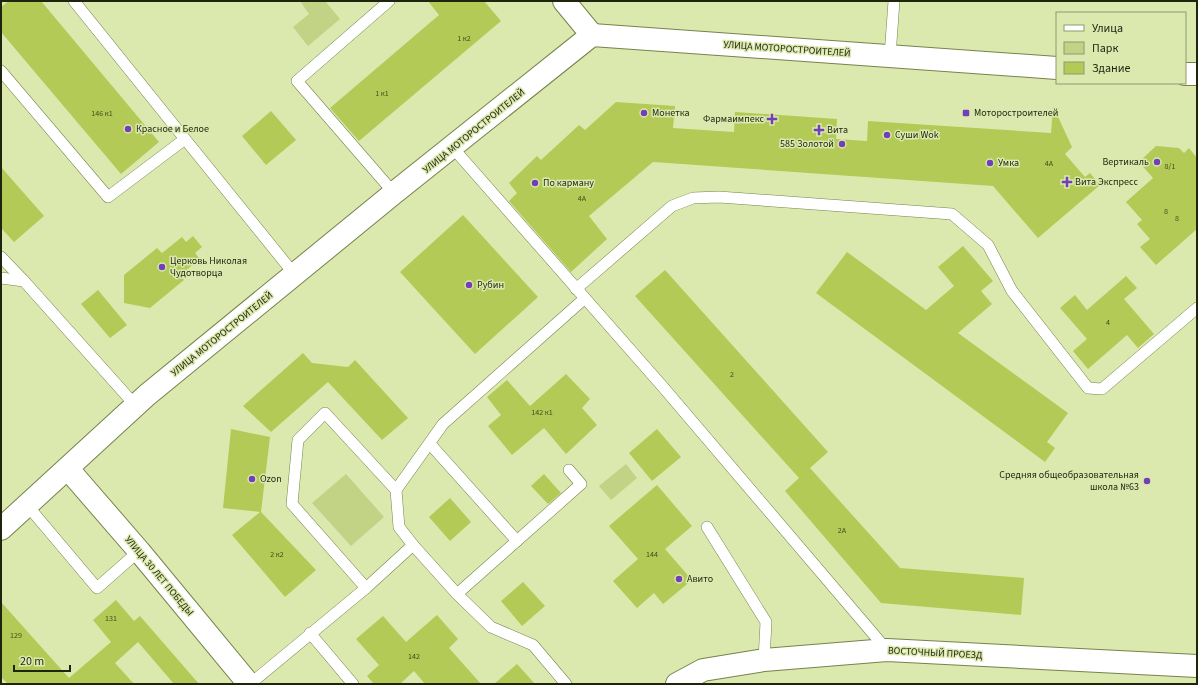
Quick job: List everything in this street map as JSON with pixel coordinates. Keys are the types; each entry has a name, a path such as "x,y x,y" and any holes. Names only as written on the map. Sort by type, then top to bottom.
{"street":[{"path":"564,1 592,35"},
{"name":"УЛИЦА МОТОРОСТРОИТЕЛЕЙ","path":"1,529 68,469 135,405 394,193 453,148 592,35 1056,68"},
{"path":"1186,74 1197,74"},
{"name":"УЛИЦА 30 ЛЕТ ПОБЕДЫ","path":"68,469 139,551 249,684"},
{"name":"ВОСТОЧНЫЙ ПРОЕЗД","path":"677,684 703,670 764,660 887,650 1197,666"}],"lane":[{"path":"74,1 295,275"},
{"path":"390,1 297,81 394,193"},
{"path":"890,56 894,1"},
{"path":"1,71 108,197 185,139"},
{"path":"453,148 584,299 663,387 887,650"},
{"path":"576,289 672,206 693,198 719,197 952,214 988,245 1012,291 1088,388 1102,389 1197,308"},
{"path":"1,257 135,405"},
{"path":"1,278 24,281"},
{"path":"396,490 443,424 584,299"},
{"path":"366,588 292,504 298,440 326,413 396,490 399,527 413,545 457,594 491,628 533,645 566,684"},
{"path":"430,444 517,541"},
{"path":"457,594 581,484 569,470"},
{"path":"27,505 96,588 139,551"},
{"path":"707,528 766,622 764,660"},
{"path":"249,684 366,588 413,545"},
{"path":"310,633 354,684"}],"green space":[{"path":"300,1 325,1 340,19 308,46 293,27 309,14"},
{"path":"626,464 637,478 611,500 599,486"},
{"path":"346,474 384,517 351,546 312,503"}],"building":[{"path":"9,1 41,1 159,142 121,174 1,32 1,7"},
{"path":"428,1 484,1 501,21 359,141 330,108 439,15"},
{"path":"616,102 675,106 673,128 734,132 735,112 837,119 836,139 867,141 868,121 1051,133 1053,106 1072,147 1065,154 1085,177 1090,173 1100,185 1038,238 993,186 653,162 589,216 607,239 571,272 509,201 517,193 509,183 537,156 541,160 579,125 585,130"},
{"path":"271,111 296,140 266,165 242,136"},
{"path":"1156,146 1179,148 1184,153 1189,148 1197,158 1197,229 1156,265 1140,247 1150,239 1137,224 1142,220 1126,202 1153,178 1139,162"},
{"path":"1,167 44,216 14,242 1,228"},
{"name":"Рубин","path":"463,215 538,297 475,354 400,272"},
{"name":"Церковь Николая Чудотворца","path":"193,236 202,247 195,253 200,259 180,275 184,280 150,308 124,303 124,275 157,248 162,253 182,237 186,242"},
{"path":"963,246 993,281 981,291 992,304 958,333 1068,413 1047,442 1055,448 1045,462 816,293 847,252 926,310 954,286 938,267"},
{"path":"665,270 828,452 810,468 900,568 1024,578 1021,615 881,603 785,491 799,478 635,296"},
{"path":"1126,276 1137,288 1124,299 1154,334 1138,348 1127,335 1088,369 1073,351 1087,339 1060,308 1075,295 1087,310"},
{"path":"98,290 127,325 110,338 81,304"},
{"path":"303,353 312,363 348,367 355,360 408,418 382,440 328,382 271,432 243,406"},
{"path":"566,374 590,399 582,408 597,425 566,454 544,428 512,455 488,426 501,415 487,397 507,380 530,406"},
{"path":"231,429 270,437 261,512 316,570 285,597 232,535 260,512 223,508"},
{"path":"657,429 681,457 652,481 629,453"},
{"path":"544,474 561,493 548,504 531,486"},
{"path":"657,485 692,526 665,549 692,580 663,604 654,593 637,608 613,581 638,559 609,526"},
{"path":"450,498 471,522 450,541 429,517"},
{"path":"523,582 545,606 522,626 501,601"},
{"path":"116,600 134,621 140,616 199,684 174,684 138,642 115,663 134,684 8,684 1,677 1,602 69,678 111,642 93,620"},
{"path":"437,615 458,639 449,648 481,684 425,684 414,671 400,684 374,684 367,676 379,665 356,639 383,616 406,642"},
{"path":"517,664 535,684 494,684"}],"place":[{"name":"Монетка","path":"644,113"},
{"name":"Моторостроителей","path":"966,113"},
{"name":"Фармаимпекс","path":"772,119"},
{"name":"Красное и Белое","path":"128,129"},
{"name":"Вита","path":"819,130"},
{"name":"Суши Wok","path":"887,135"},
{"name":"585 Золотой","path":"842,144"},
{"name":"Вертикаль","path":"1157,162"},
{"name":"Умка","path":"990,163"},
{"name":"Вита Экспресс","path":"1067,182"},
{"name":"По карману","path":"535,183"},
{"name":"Церковь Николая Чудотворца","path":"162,267"},
{"name":"Рубин","path":"469,285"},
{"name":"Ozon","path":"252,479"},
{"name":"Средняя общеобразовательная школа №63","path":"1147,481"},
{"name":"Авито","path":"679,579"}]}
